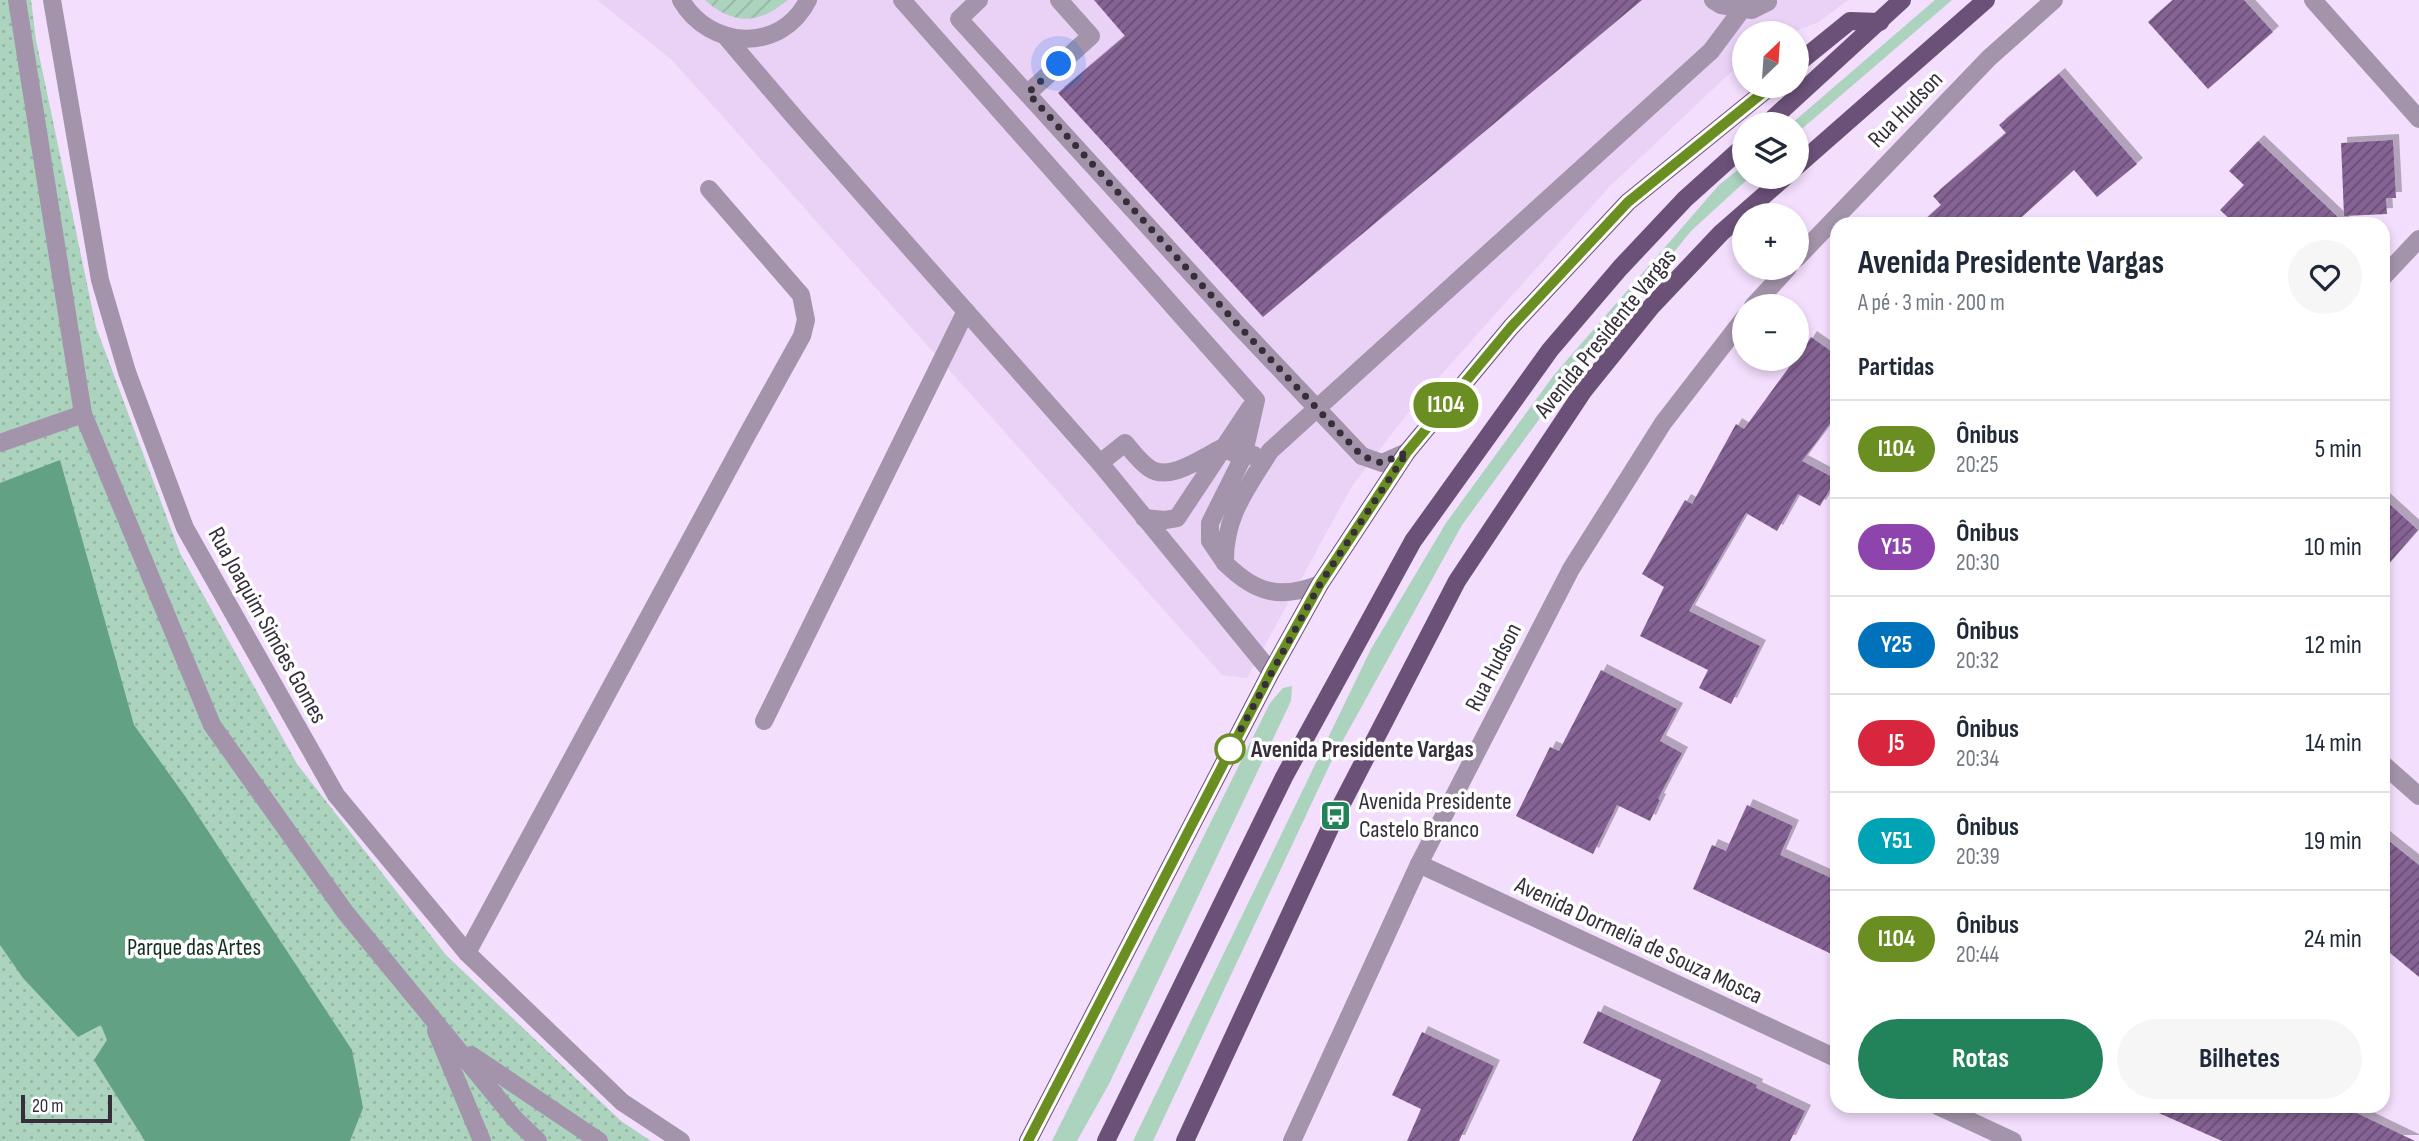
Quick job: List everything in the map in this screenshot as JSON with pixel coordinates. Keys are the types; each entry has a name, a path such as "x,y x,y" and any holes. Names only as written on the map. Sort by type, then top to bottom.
{"main road":[{"path":"1780,112 1902,0"},
{"path":"1809,155 1986,0"},
{"path":"1810,53 1850,21 1880,22"},
{"path":"1028,1141 1271,672 1320,584 1407,452 1511,327 1628,202 1756,98"},
{"name":"Avenida Presidente Vargas","path":"1107,1141 1283,777 1413,541 1550,350 1620,268 1685,199 1732,157"},
{"name":"Avenida Presidente Vargas","path":"1185,1141 1336,815 1457,581 1584,390 1651,307 1721,233 1771,189"}],"street":[{"path":"17,0 83,414 212,725 345,912 514,1118 538,1141"},
{"name":"Rua Joaquim Simões Gomes","path":"52,0 100,280 127,372 185,528 337,795 467,953 622,1102 681,1141"},
{"path":"681,0 688,12 705,28 726,37 750,39 772,34 792,21 808,0"},
{"path":"902,0 1256,400"},
{"path":"979,0 959,19 1239,326 1362,456 1382,463 1407,452"},
{"path":"1028,93 1091,36 1059,0"},
{"path":"1713,0 1721,5 1752,10 1771,1"},
{"path":"1225,563 1227,532 1234,509 1270,451 1711,51 1749,0"},
{"name":"Rua Hudson","path":"1836,217 1989,58 2054,0"},
{"path":"2314,0 2419,119"},
{"path":"726,37 1100,463 1271,672"},
{"path":"467,953 802,336 806,320 801,295 709,189"},
{"name":"Rua Hudson","path":"1809,246 1830,224"},
{"path":"2390,270 2419,239"},
{"path":"1764,294 1777,280"},
{"path":"764,721 966,311"},
{"name":"Rua Hudson","path":"1292,1141 1419,864 1572,569 1663,423 1732,334"},
{"path":"1144,518 1177,518 1222,447 1256,400"},
{"path":"1256,400 1243,457 1210,523 1210,541 1225,563 1255,587 1276,593 1302,592 1320,584"},
{"path":"0,443 83,414"},
{"path":"1100,463 1125,443 1149,469 1165,474 1222,447"},
{"path":"1222,447 1243,457 1270,451"},
{"path":"2390,770 2419,796"},
{"name":"Avenida Dormelia de Souza Mosca","path":"1419,864 1830,1055"},
{"path":"428,1013 482,1141"},
{"path":"454,1044 599,1141"},
{"path":"1953,1113 2013,1141"}],"shaded area":[{"path":"597,0 1848,0 1819,22 1810,25 1810,21 1732,21 1732,71 1610,186 1414,405 1352,486 1247,678 1222,675 672,60"},
{"path":"60,460 134,725 185,796 352,1050 363,1108 350,1141 145,1141 94,1060 107,1040 101,1025 78,1037 23,978 0,945 0,483"}],"green space":[{"name":"Parque das Artes","path":"0,0 31,0 36,40 96,327 180,553 297,764 446,955 621,1121 651,1141 0,1141"},
{"path":"705,0 787,0 766,14 746,19 726,14"},
{"path":"1935,0 1952,0 1809,123 1809,112 1805,112"},
{"path":"1732,174 1732,189 1737,189 1691,231 1540,418 1462,525 1331,762 1153,1141 1133,1141 1371,649 1446,523 1554,375 1719,185"},
{"path":"1292,686 1291,701 1109,1084 1077,1141 1052,1141 1270,703 1283,688"}],"building":[{"path":"1094,0 1642,0 1263,317 1058,93 1125,36"},
{"path":"2173,0 2244,0 2273,32 2208,89 2148,22"},
{"path":"2059,74 2137,164 2097,197 2074,170 2022,217 1928,217 1941,205 1933,196 2006,133 1999,125"},
{"path":"2393,140 2396,198 2386,198 2387,214 2344,216 2341,143"},
{"path":"2258,141 2338,217 2228,217 2220,210 2244,185 2229,171"},
{"path":"1811,337 1830,350 1830,424 1802,461 1830,476 1830,489 1820,506 1798,494 1777,531 1746,513 1689,611 1760,646 1731,704 1699,688 1708,670 1640,636 1664,587 1642,574 1685,500 1692,504 1736,424 1744,429 1786,371 1809,371"},
{"path":"2390,504 2418,530 2390,562"},
{"path":"1601,670 1677,709 1660,741 1682,753 1658,799 1660,800 1650,821 1617,805 1593,854 1516,816 1550,747 1559,751"},
{"path":"1747,805 1793,826 1780,855 1830,877 1830,953 1693,889 1712,845 1726,851"},
{"path":"2390,842 2419,865 2419,977 2390,953"},
{"path":"1598,1011 1757,1085 1756,1088 1805,1111 1790,1141 1632,1141 1661,1080 1583,1043"},
{"path":"1422,1032 1494,1066 1459,1141 1407,1141 1421,1109 1392,1095"},
{"path":"2159,1113 2357,1113 2415,1141 2222,1141"}],"bus line":[{"name":"I104","path":"1028,1141 1271,672 1320,584 1407,452 1511,327 1628,202 1756,98"}],"place":[{"name":"Avenida Presidente Vargas","path":"1230,749"},
{"name":"Avenida Presidente Castelo Branco","path":"1336,815"}],"route":[{"path":"1059,64 1028,93 1239,326 1362,456 1382,463 1407,452 1320,584 1230,749"}]}
